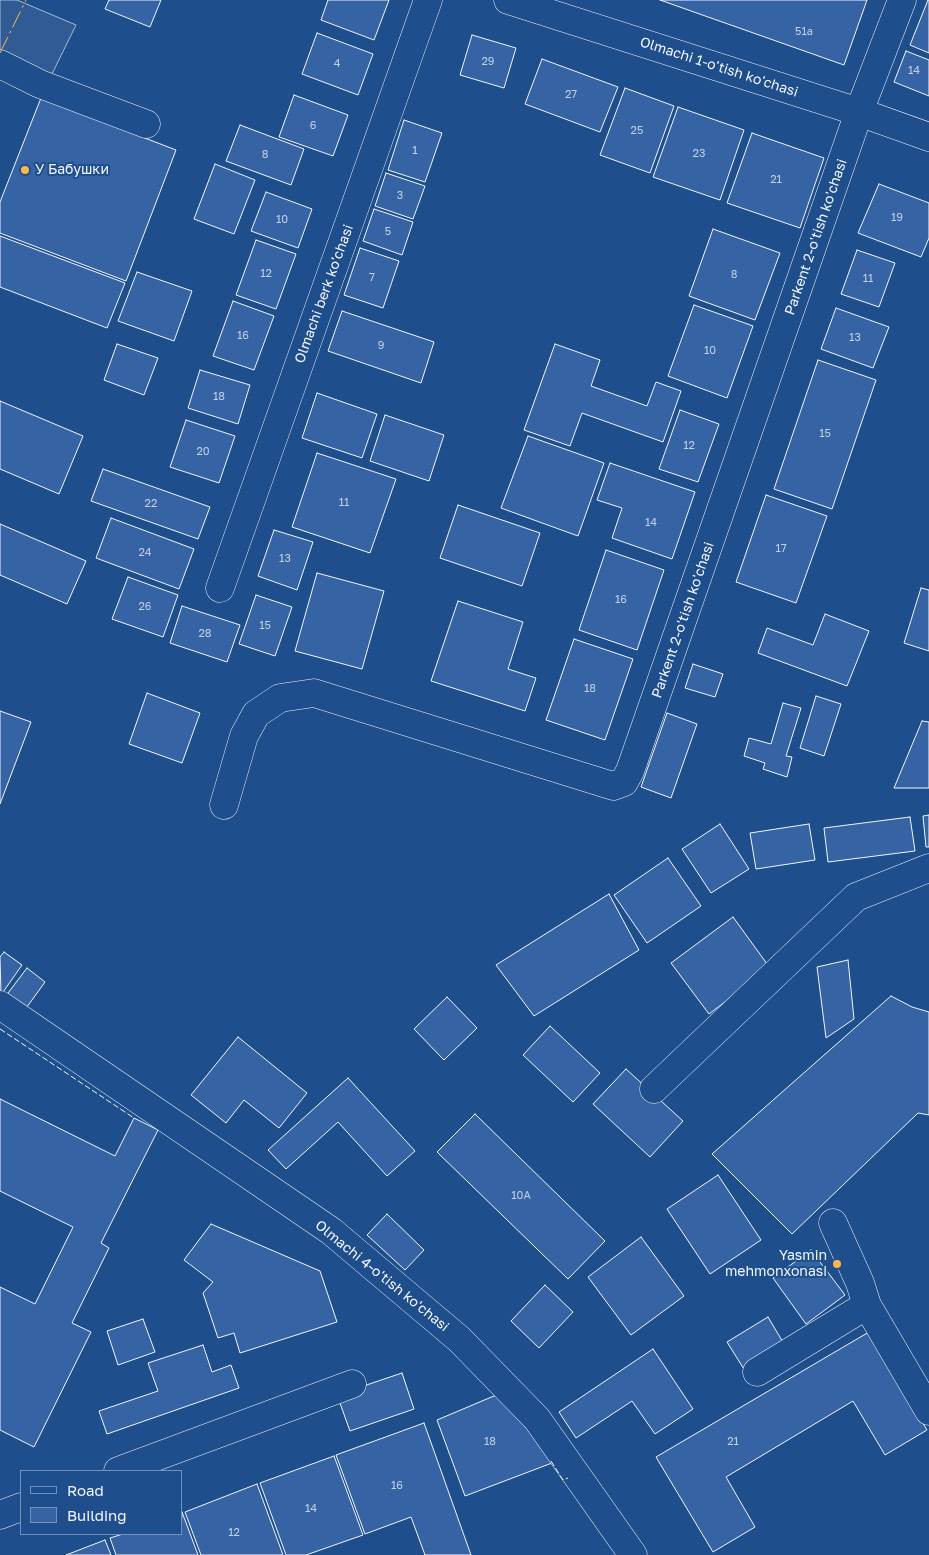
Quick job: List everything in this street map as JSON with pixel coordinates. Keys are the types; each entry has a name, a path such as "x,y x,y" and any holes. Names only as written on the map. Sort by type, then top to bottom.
{"street":[{"name":"Olmachi berk ko'chasi","path":"220,588 428,0"},
{"name":"Olmachi 1-o'tish ko'chasi","path":"508,0 859,112 929,138"},
{"name":"Parkent 2-o'tish ko'chasi","path":"224,805 244,736 256,714 280,698 314,694 613,786 624,782 634,762 859,112 902,0"},
{"path":"0,64 40,84 146,124"},
{"path":"654,1089 856,897 929,868"},
{"name":"Olmachi 4-o'tish ko'chasi","path":"0,1005 331,1232 459,1339 538,1419 633,1555"},
{"path":"833,1223 860,1283 867,1305 929,1410"},
{"path":"757,1372 867,1305"},
{"path":"121,1470 352,1384"},
{"path":"0,1515 20,1507"}],"shaded area":[{"path":"0,0 17,0 76,25 50,78 0,56"}],"building":[{"path":"109,0 161,0 150,27 105,9"},
{"path":"328,0 389,0 374,40 321,20"},
{"path":"660,0 867,0 844,65"},
{"path":"929,0 929,53 910,45"},
{"path":"317,33 373,54 358,95 302,74"},
{"path":"472,35 516,48 504,88 460,75"},
{"path":"906,51 929,60 929,96 894,82"},
{"path":"542,59 618,87 600,132 525,104"},
{"path":"625,88 674,106 650,173 600,155"},
{"path":"294,95 348,115 333,156 279,137"},
{"path":"41,98 176,150 126,281 0,233 0,202"},
{"path":"678,107 744,130 720,200 653,177"},
{"path":"404,120 442,133 425,182 388,170"},
{"path":"240,125 304,149 291,185 226,161"},
{"path":"752,133 824,158 800,228 727,203"},
{"path":"215,164 255,180 234,234 194,219"},
{"path":"386,173 425,186 413,219 375,206"},
{"path":"879,184 929,203 929,238 921,257 858,233"},
{"path":"266,192 312,209 298,248 251,231"},
{"path":"374,209 413,222 402,255 363,241"},
{"path":"713,229 780,253 755,320 689,296"},
{"path":"0,236 125,283 107,328 0,287"},
{"path":"256,240 296,254 276,309 236,295"},
{"path":"360,248 399,261 383,308 344,295"},
{"path":"857,250 895,263 879,307 841,294"},
{"path":"137,272 192,291 174,341 118,321"},
{"path":"233,301 274,316 254,370 213,356"},
{"path":"694,305 753,326 727,398 668,376"},
{"path":"836,308 889,327 873,368 821,349"},
{"path":"342,311 434,342 421,383 328,351"},
{"path":"117,344 158,358 144,395 104,380"},
{"path":"555,344 600,360 591,386 647,406 656,382 681,391 663,442 582,413 570,446 524,430"},
{"path":"818,360 876,380 832,509 774,489"},
{"path":"200,370 250,385 238,424 188,408"},
{"path":"317,393 377,414 362,458 302,438"},
{"path":"0,401 83,436 59,494 0,469"},
{"path":"680,410 719,424 698,482 659,469"},
{"path":"385,415 444,435 429,481 370,461"},
{"path":"186,420 235,436 219,483 170,467"},
{"path":"528,436 604,463 578,536 501,508"},
{"path":"317,453 396,479 370,553 292,527"},
{"path":"610,463 695,492 672,559 612,538 622,508 597,500"},
{"path":"103,469 210,507 198,539 91,501"},
{"path":"766,495 827,516 796,603 736,582"},
{"path":"458,505 540,533 522,586 440,558"},
{"path":"111,518 194,549 179,589 96,558"},
{"path":"0,524 86,561 67,604 0,575"},
{"path":"274,530 313,542 297,590 258,576"},
{"path":"606,550 664,570 637,650 579,630"},
{"path":"317,573 384,591 362,669 295,651"},
{"path":"128,577 178,595 163,637 112,619"},
{"path":"921,588 929,590 929,651 904,643"},
{"path":"256,595 292,607 275,656 239,644"},
{"path":"458,601 523,622 508,669 536,678 525,711 431,681"},
{"path":"182,606 240,625 227,662 170,643"},
{"path":"825,614 869,631 847,686 758,653 767,628 813,645"},
{"path":"574,639 633,659 605,740 546,720"},
{"path":"693,664 723,674 715,697 685,688"},
{"path":"147,693 200,713 182,763 129,744"},
{"path":"816,696 841,704 824,756 800,748"},
{"path":"783,703 801,708 786,756 792,757 787,777 763,769 765,763 744,756 749,738 771,744"},
{"path":"0,711 31,722 0,804"},
{"path":"667,713 697,724 671,798 641,787"},
{"path":"922,721 929,722 929,788 894,788"},
{"path":"929,815 929,847 926,847 923,816"},
{"path":"910,817 915,851 828,862 824,828"},
{"path":"720,824 749,869 711,893 682,849"},
{"path":"809,824 815,860 756,869 750,833"},
{"path":"668,858 701,906 647,943 614,895"},
{"path":"609,894 639,950 534,1016 496,965"},
{"path":"733,917 770,968 709,1014 671,963"},
{"path":"4,952 22,965 1,995 0,957"},
{"path":"848,960 854,1019 826,1038 817,967"},
{"path":"27,968 45,982 24,1011 5,997"},
{"path":"891,996 912,1007 929,1012 929,1115 918,1113 792,1234 712,1154"},
{"path":"447,997 477,1028 444,1060 414,1029"},
{"path":"550,1026 600,1073 573,1102 523,1055"},
{"path":"238,1037 307,1093 279,1128 244,1100 226,1123 191,1095"},
{"path":"626,1069 683,1121 650,1157 593,1104"},
{"path":"348,1078 415,1151 387,1176 338,1122 286,1169 268,1150"},
{"path":"0,1099 115,1156 134,1118 158,1130 101,1243 109,1248 72,1323 91,1332 34,1447 0,1430 0,1287 35,1304 73,1227 0,1191"},
{"path":"475,1114 605,1241 568,1279 437,1152"},
{"path":"718,1175 761,1240 710,1274 667,1209"},
{"path":"387,1214 424,1250 405,1270 367,1235"},
{"path":"211,1224 320,1271 337,1322 240,1353 234,1333 218,1338 203,1293 213,1282 184,1260"},
{"path":"641,1237 684,1296 631,1335 588,1277"},
{"path":"811,1250 845,1295 806,1324 773,1278"},
{"path":"545,1285 573,1312 539,1348 511,1321"},
{"path":"768,1317 787,1349 747,1374 727,1342"},
{"path":"143,1319 155,1352 118,1365 107,1331"},
{"path":"869,1332 927,1430 885,1455 853,1401 726,1477 755,1527 713,1552 656,1457"},
{"path":"203,1345 212,1372 231,1365 239,1388 107,1434 99,1411 158,1391 148,1363"},
{"path":"653,1349 693,1409 655,1434 632,1401 576,1438 559,1412"},
{"path":"402,1373 414,1409 350,1431 337,1395"},
{"path":"501,1393 552,1463 465,1496 437,1420"},
{"path":"424,1423 471,1555 425,1555 411,1517 365,1534 336,1455"},
{"path":"334,1456 363,1535 306,1555 286,1555 260,1483"},
{"path":"257,1484 283,1555 201,1555 185,1512"},
{"path":"182,1512 198,1555 116,1555 110,1538 120,1535 182,1535"},
{"path":"105,1540 111,1555 66,1555"}],"fence":[{"path":"0,1029 134,1118"},
{"path":"551,1461 563,1480 568,1478"}],"power":[{"path":"0,53 26,0"}],"place":[{"name":"У Бабушки","path":"25,170"},
{"name":"Yasmin mehmonxonasi","path":"837,1264"}]}
